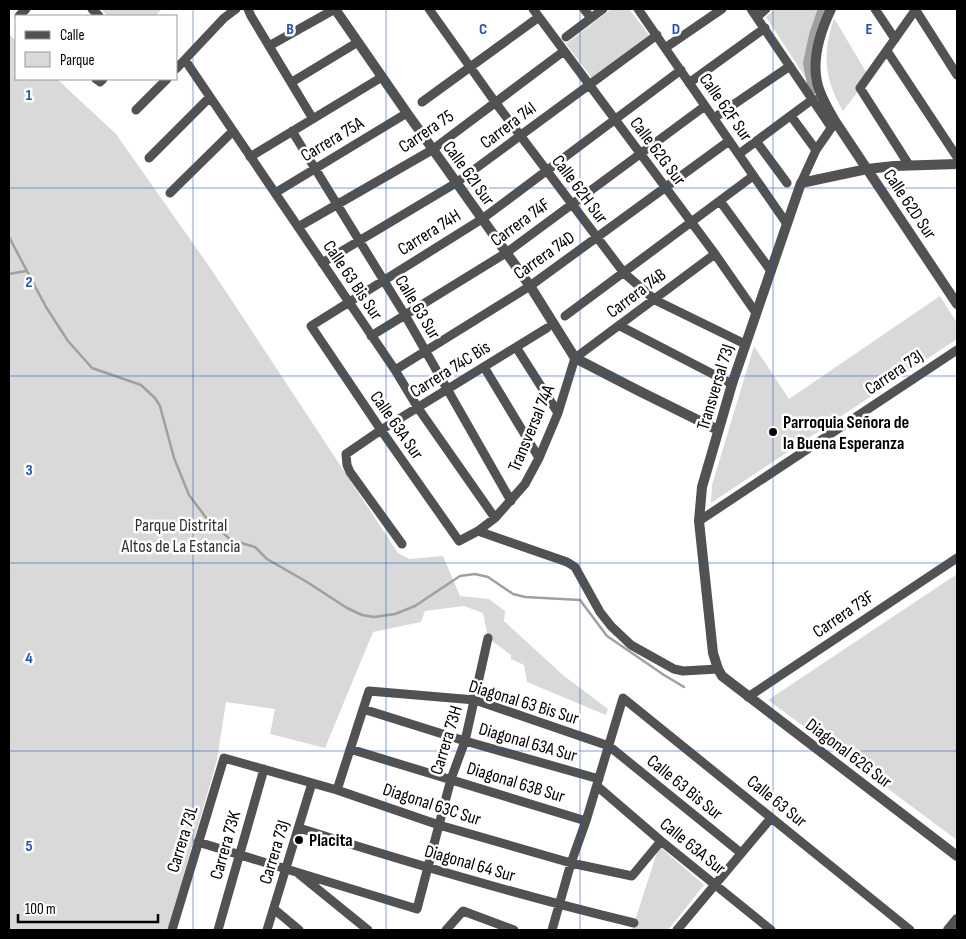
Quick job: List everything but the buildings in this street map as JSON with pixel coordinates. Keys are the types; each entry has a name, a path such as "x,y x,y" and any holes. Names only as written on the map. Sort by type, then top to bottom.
{"street":[{"path":"178,67 224,18 236,9"},
{"path":"248,9 313,119"},
{"path":"269,46 335,9"},
{"name":"Calle 62I Sur","path":"335,9 432,150 530,286 575,358"},
{"name":"Calle 62G Sur","path":"533,9 715,254 756,313"},
{"path":"584,9 591,18"},
{"path":"566,37 603,9"},
{"path":"665,48 722,9"},
{"name":"Calle 62D Sur","path":"751,9 813,100 867,169 957,304"},
{"path":"757,18 766,9"},
{"path":"831,9 823,26 819,41 816,67 821,95 833,124"},
{"path":"875,9 895,39"},
{"path":"909,165 860,88 916,9 957,75"},
{"name":"Calle 62H Sur","path":"433,10 495,102 624,273 655,300 746,344"},
{"name":"Calle 62F Sur","path":"641,10 656,35 787,224"},
{"path":"422,102 539,17"},
{"path":"689,83 764,28"},
{"name":"Carrera 74I","path":"322,263 456,184 656,35"},
{"path":"292,82 358,42"},
{"name":"Carrera 75","path":"298,227 432,150 564,51"},
{"path":"887,51 957,157"},
{"name":"Calle 63 Bis Sur","path":"185,60 395,370 418,408 495,518"},
{"path":"714,118 790,66"},
{"name":"Carrera 74H","path":"311,326 348,301 482,219 681,70"},
{"path":"250,157 382,77"},
{"path":"136,110 164,80"},
{"path":"149,158 210,97"},
{"path":"739,154 813,100"},
{"name":"Carrera 74F","path":"371,336 506,253 705,106"},
{"name":"Carrera 75A","path":"275,193 407,113"},
{"path":"791,116 816,150"},
{"name":"Transversal 73J","path":"720,672 713,653 699,521 702,486 732,384 801,183 816,150 833,124"},
{"path":"170,193 233,131"},
{"name":"Calle 63 Sur","path":"292,132 405,315 511,501"},
{"name":"Carrera 74D","path":"395,370 530,286 729,140"},
{"path":"756,141 787,183"},
{"path":"801,183 867,169 909,165 957,164"},
{"path":"565,316 753,176"},
{"path":"720,201 770,271"},
{"name":"Carrera 74B","path":"575,358 715,254"},
{"name":"Calle 63A Sur","path":"311,326 459,541"},
{"path":"620,326 732,384"},
{"name":"Carrera 74C Bis","path":"402,544 350,472 346,465 346,454 381,430 547,328"},
{"path":"516,347 558,412"},
{"name":"Carrera 73J","path":"699,521 957,350"},
{"path":"575,358 639,392 718,430"},
{"name":"Transversal 74A","path":"459,541 478,531 495,518 525,484 539,458 558,412 575,358"},
{"path":"484,367 539,458"},
{"path":"478,531 567,562 575,567 610,626 632,644 674,668 683,671 720,672"},
{"name":"Carrera 73F","path":"748,697 957,558"},
{"name":"Carrera 73H","path":"290,870 417,909 426,868 451,778 465,742 488,638"},
{"name":"Diagonal 62G Sur","path":"720,672 748,697 957,856"},
{"name":"Diagonal 63 Bis Sur","path":"363,709 369,691 475,700 609,746"},
{"name":"Calle 63 Sur","path":"609,746 623,698 910,930"},
{"path":"337,790 363,709"},
{"name":"Diagonal 63A Sur","path":"363,709 598,782"},
{"path":"552,930 571,863 609,746"},
{"name":"Calle 63 Bis Sur","path":"609,746 741,853"},
{"name":"Diagonal 63B Sur","path":"350,748 586,821"},
{"name":"Diagonal 63C Sur","path":"224,758 337,790 439,825 571,863 632,876 660,841"},
{"name":"Carrera 73L","path":"172,930 224,758"},
{"name":"Carrera 73K","path":"218,930 264,769"},
{"name":"Calle 63A Sur","path":"598,782 660,841 771,930"},
{"name":"Carrera 73J","path":"267,930 290,870 299,828 312,783"},
{"path":"677,930 771,818"},
{"name":"Diagonal 64 Sur","path":"299,828 426,868 560,905 634,923"},
{"path":"198,842 290,870 368,930"},
{"path":"274,909 300,930"},
{"path":"446,930 463,911 514,930"},
{"path":"948,930 957,919"}],"green space":[{"path":"101,9 162,9 156,15 107,15"},
{"path":"611,9 629,9 649,35 592,78 566,44"},
{"path":"775,9 823,9 814,35 808,63 813,89 766,17"},
{"path":"834,18 869,77 843,111 832,88 827,66 828,43"},
{"name":"Parque Distrital Altos de La Estancia","path":"9,34 15,40 15,80 58,80 116,134 211,269 398,553 409,559 443,556 460,596 489,599 505,611 504,621 564,676 608,709 606,715 527,682 524,665 511,659 511,655 488,638 483,613 464,606 425,611 421,622 373,632 325,748 270,734 275,709 226,702 217,760 168,930 9,930"},
{"path":"940,296 957,323 957,339 711,503 712,485 754,346 789,399"},
{"path":"957,574 957,840 768,700"},
{"path":"659,846 704,885 668,930 632,930"}],"waterway":[{"path":"813,89 808,63 814,35 823,9"},
{"path":"9,237 46,307 68,341 92,368 141,385 155,398 160,406 174,458 189,495 207,519 231,540 255,547 267,559 347,608 362,615 374,617 395,614 415,606 460,576 475,574 488,577 513,594 525,597 580,600 607,636 684,687"},
{"path":"9,274 26,271"}],"place":[{"name":"Parroquia Señora de la Buena Esperanza","path":"773,432"},
{"name":"Placita","path":"299,840"}]}
